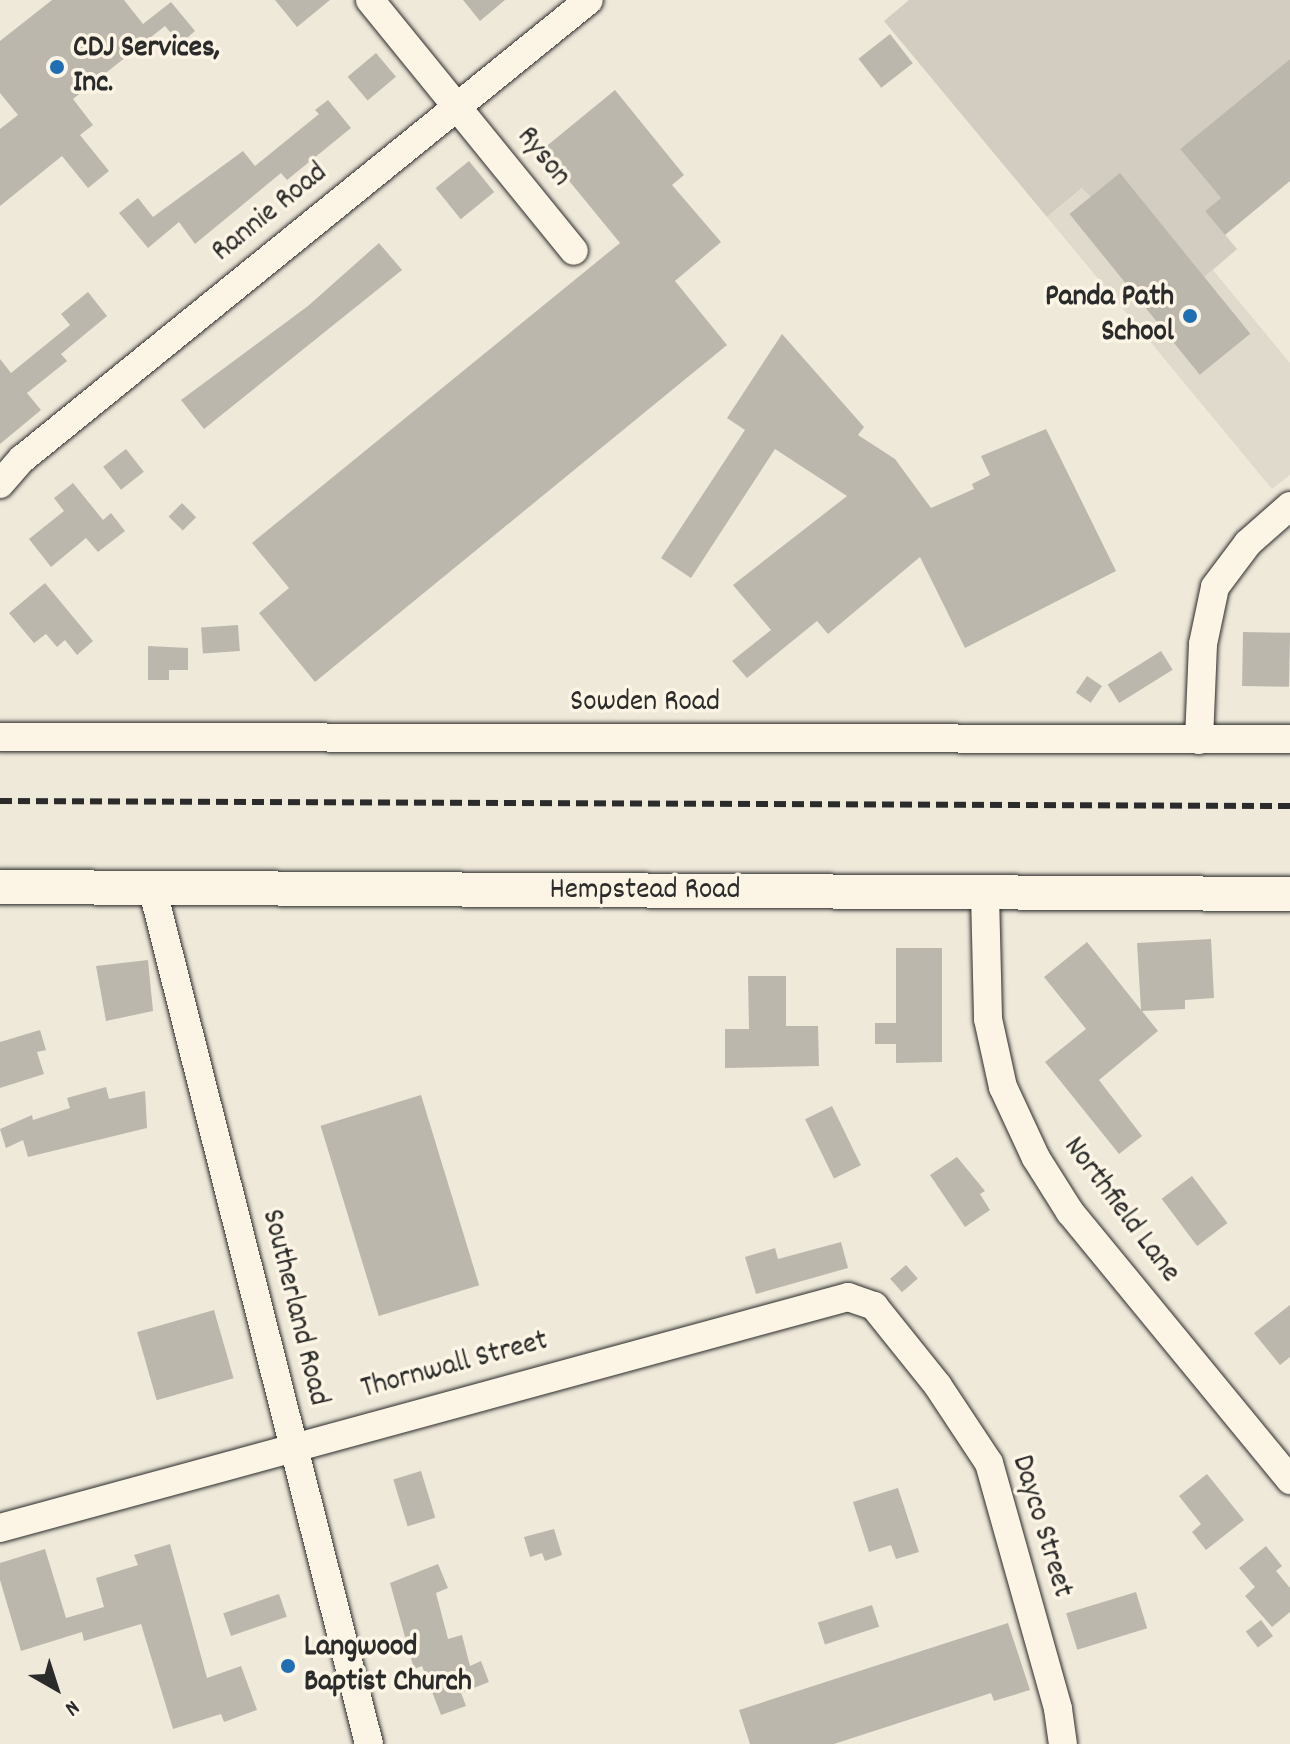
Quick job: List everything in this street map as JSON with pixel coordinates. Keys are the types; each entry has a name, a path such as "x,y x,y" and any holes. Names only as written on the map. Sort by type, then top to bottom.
{"main road":[{"name":"Hempstead Road","path":"0,887 1290,894"}],"street":[{"name":"Ryson","path":"370,0 574,251"},
{"name":"Rannie Road","path":"0,484 22,459 589,0"},
{"path":"1199,740 1203,644 1215,587 1248,543 1290,506"},
{"name":"Sowden Road","path":"0,737 1290,739"},
{"name":"Southerland Road","path":"152,887 369,1744"},
{"name":"Northfield Lane","path":"985,894 988,1019 1003,1087 1036,1158 1070,1212 1290,1480"},
{"name":"Thornwall Street","path":"0,1528 848,1297 874,1306 909,1350"},
{"name":"Dayco Street","path":"909,1350 989,1463 1058,1709 1063,1744"}],"shaded area":[{"path":"909,0 1290,0 1290,59 1180,149 1221,198 1205,211 1237,249 1204,277 1120,174 1091,197 1082,188 1047,217 884,21"},
{"name":"Panda Path School","path":"1160,125 1221,198 1205,211 1237,249 1213,270 1290,363 1290,475 1272,489 1047,217"}],"building":[{"name":"CDJ Services, Inc.","path":"52,0 124,0 143,24 171,2 195,31 180,44 165,26 73,99 93,125 80,135 109,171 88,188 62,156 0,206 0,129 18,115 0,93 0,41"},
{"path":"275,0 330,0 297,27"},
{"path":"463,0 505,0 480,21"},
{"path":"890,34 913,63 881,88 858,59"},
{"path":"376,53 396,77 368,101 348,77"},
{"path":"1290,59 1290,181 1225,235 1205,211 1221,198 1180,149"},
{"path":"615,90 684,175 672,185 721,242 675,281 727,345 315,682 259,613 289,588 252,543 620,243 543,149"},
{"path":"328,100 351,128 287,180 281,173 195,244 179,222 148,248 119,213 138,198 153,217 243,151 255,166 319,114 315,110"},
{"path":"469,161 494,192 461,219 436,188"},
{"path":"1120,173 1250,334 1200,375 1069,214"},
{"path":"379,243 402,270 204,429 181,400 308,306"},
{"path":"88,292 107,316 61,354 67,361 27,393 41,410 0,444 0,359 11,373 70,325 61,314"},
{"path":"782,334 864,427 858,435 895,459 931,508 974,489 972,484 990,475 981,456 1046,429 1116,571 965,648 920,557 828,634 817,621 747,678 732,661 771,630 733,585 847,496 775,449 691,578 661,558 745,430 727,418"},
{"path":"126,449 144,472 121,490 103,467"},
{"path":"73,483 103,520 111,513 125,531 98,552 86,538 51,567 29,539 64,511 54,498"},
{"path":"182,503 196,517 183,531 169,516"},
{"path":"45,583 93,641 77,655 65,640 57,647 46,634 34,643 9,613"},
{"path":"238,625 240,651 203,654 201,628"},
{"path":"1243,632 1290,633 1289,687 1242,686"},
{"path":"148,646 188,648 188,670 169,670 169,680 148,680"},
{"path":"1161,651 1173,670 1119,703 1108,684"},
{"path":"1087,676 1102,686 1091,703 1076,693"},
{"path":"1211,939 1214,998 1185,1000 1185,1009 1142,1011 1158,1031 1099,1080 1142,1136 1119,1154 1045,1062 1086,1029 1044,977 1087,942 1141,1010 1137,943"},
{"path":"896,948 942,948 942,1062 896,1063 896,1044 875,1044 875,1023 896,1023"},
{"path":"148,960 153,1011 106,1021 96,966"},
{"path":"748,976 786,976 786,1026 818,1026 819,1066 725,1068 725,1029 749,1029"},
{"path":"40,1030 46,1050 37,1052 44,1074 0,1088 0,1042"},
{"path":"106,1087 109,1099 145,1091 147,1128 28,1157 23,1140 6,1148 0,1129 32,1115 33,1120 70,1108 67,1098"},
{"path":"421,1095 479,1285 379,1316 321,1126"},
{"path":"832,1106 861,1165 834,1178 805,1119"},
{"path":"957,1157 985,1191 980,1194 990,1210 965,1227 930,1175"},
{"path":"1192,1176 1228,1223 1197,1246 1162,1199"},
{"path":"841,1242 848,1268 756,1294 745,1257 775,1248 778,1259"},
{"path":"906,1265 918,1279 902,1292 890,1279"},
{"path":"1290,1305 1290,1357 1280,1365 1254,1333"},
{"path":"214,1310 234,1378 157,1400 137,1332"},
{"path":"421,1471 435,1518 408,1526 393,1479"},
{"path":"1207,1474 1244,1520 1206,1550 1192,1532 1201,1524 1179,1496"},
{"path":"898,1488 919,1552 896,1559 891,1545 869,1552 853,1502"},
{"path":"554,1529 562,1555 545,1561 542,1553 530,1557 524,1537"},
{"path":"170,1544 207,1678 241,1666 257,1710 224,1722 221,1714 173,1729 141,1624 84,1641 82,1632 21,1651 0,1580 0,1563 45,1549 66,1618 104,1607 96,1578 138,1565 134,1555"},
{"path":"1266,1546 1282,1566 1276,1571 1290,1588 1290,1612 1272,1627 1245,1596 1255,1587 1239,1568"},
{"path":"438,1564 448,1588 436,1593 448,1639 462,1635 470,1666 481,1661 489,1682 461,1693 466,1706 441,1715 422,1666 414,1669 390,1583"},
{"path":"1136,1592 1147,1628 1077,1650 1066,1613"},
{"path":"279,1594 287,1617 231,1636 223,1613"},
{"path":"872,1605 879,1627 825,1644 818,1623"},
{"path":"1261,1620 1273,1636 1258,1647 1246,1631"},
{"path":"1008,1623 1030,1690 994,1701 991,1693 834,1744 750,1744 739,1710"}],"railway":[{"path":"0,801 1290,806"}],"place":[{"name":"CDJ Services, Inc.","path":"57,67"},
{"name":"Panda Path School","path":"1190,316"},
{"name":"Langwood Baptist Church","path":"288,1666"}]}
